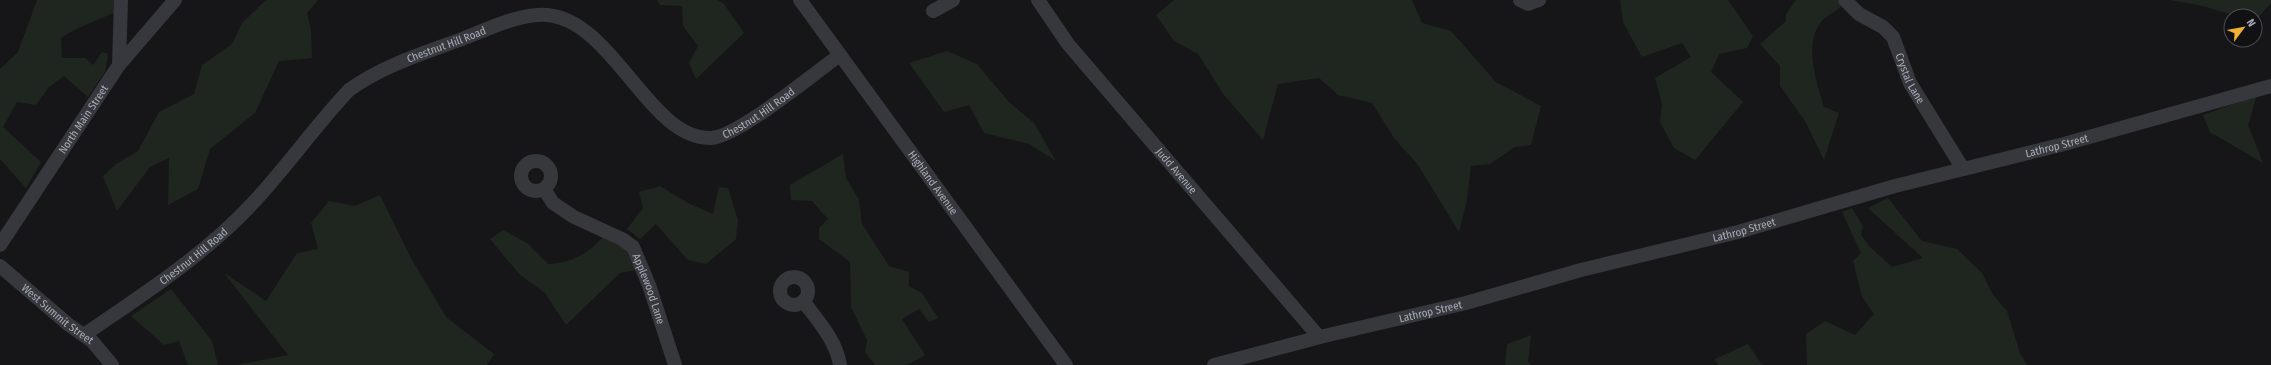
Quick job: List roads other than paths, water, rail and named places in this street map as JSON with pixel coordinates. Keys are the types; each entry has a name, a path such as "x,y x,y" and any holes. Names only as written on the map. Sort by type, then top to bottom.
{"street":[{"path":"119,65 121,0"},
{"name":"North Main Street","path":"0,245 119,65 175,0"},
{"name":"Highland Avenue","path":"800,0 1066,365"},
{"path":"933,11 953,0"},
{"name":"Judd Avenue","path":"1038,0 1068,44 1319,337"},
{"path":"1520,0 1528,4 1539,0"},
{"name":"Crystal Lane","path":"1845,0 1858,14 1882,27 1893,37 1910,83 1963,169"},
{"name":"Chestnut Hill Road","path":"84,335 172,275 218,236 251,205 349,90 369,77 423,53 518,18 537,15 550,16 569,21 583,28 599,43 658,109 679,128 693,134 710,138 726,135 745,124 840,56"},
{"name":"Lathrop Street","path":"1214,365 1319,337 1466,303 1581,270 1738,232 1895,186 2064,144 2271,86"},
{"name":"Applewood Lane","path":"544,189 553,203 574,217 622,239 633,247 649,285 675,365"},
{"name":"West Summit Street","path":"0,266 99,348 112,365"},
{"path":"803,301 836,347 840,365"}]}
